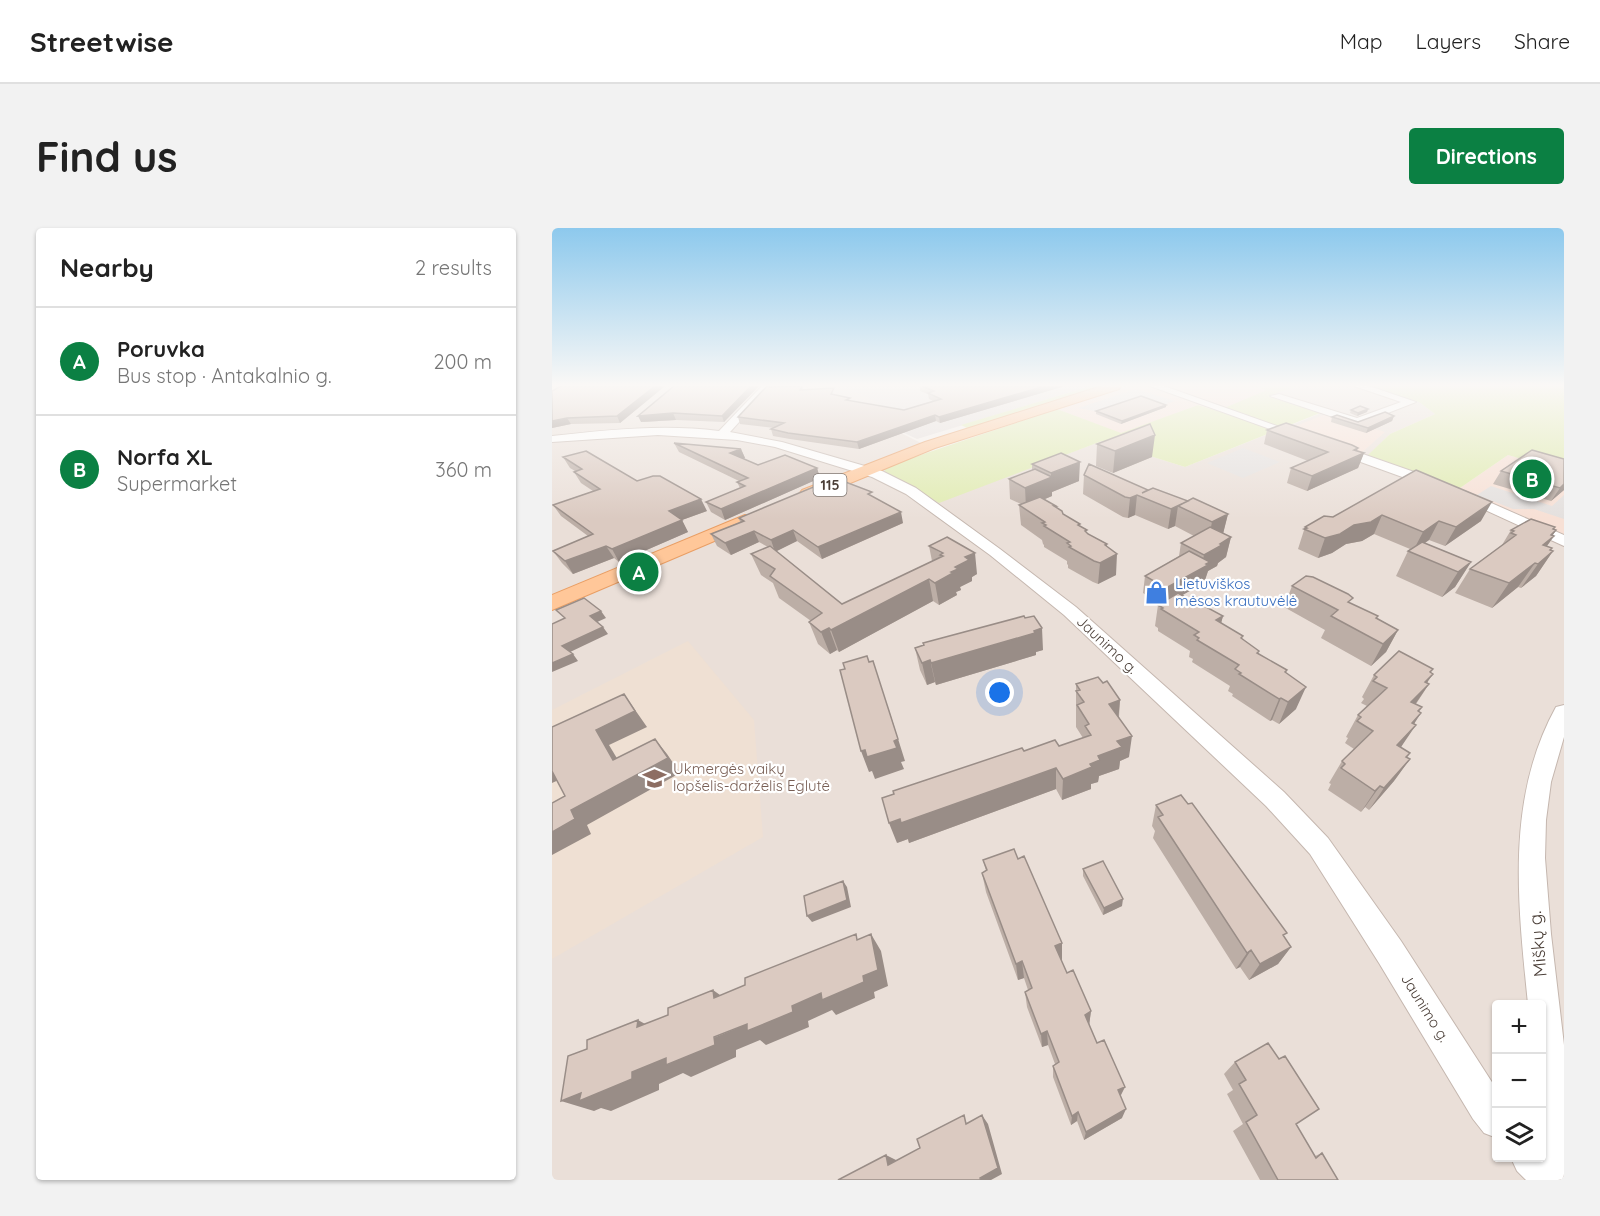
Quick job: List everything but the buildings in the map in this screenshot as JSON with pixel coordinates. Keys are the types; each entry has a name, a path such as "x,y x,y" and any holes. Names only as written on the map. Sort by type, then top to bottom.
{"main road":[{"name":"115","path":"790,501 862,470 978,430"},
{"path":"552,603 759,514"}],"street":[{"path":"722,434 725,430"},
{"path":"1284,430 1448,488 1518,518 1564,541"},
{"name":"Jaunimo g.","path":"552,439 658,431 722,434 783,446 887,478 911,491 995,552 1070,611 1275,800 1319,846 1390,952 1492,1114"},
{"name":"Miškų g.","path":"1560,1180 1533,881 1533,831 1547,750 1564,713"},
{"path":"1534,1162 1554,1180"}],"shaded area":[{"path":"552,430 896,430 923,444 552,599"},
{"path":"899,430 945,430 917,439"},
{"path":"1112,430 1130,430 1121,434"},
{"path":"1277,430 1398,430 1390,434 1369,455 1460,488 1564,536 1564,1180 552,1180 552,608 885,467 939,502 1102,441 1185,467"},
{"path":"1287,430 1385,432 1360,454"},
{"path":"1243,448 1280,462 1243,478 1207,463"},
{"path":"1508,455 1564,471 1564,536 1460,488"},
{"path":"1491,486 1552,506 1564,495 1564,519 1534,509 1513,509 1477,495"},
{"name":"Ukmergės vaikų lopšelis-darželis Eglutė","path":"688,641 754,720 763,837 552,959 552,710"}],"green space":[{"path":"993,430 1114,430 1121,433 1128,430 1276,430 1185,467 1102,441 939,503 885,473 885,467"},
{"path":"1398,430 1564,430 1564,471 1508,455 1460,488 1368,455 1390,434"}],"place":[{"name":"Norfa XL","path":"1532,479"},
{"name":"Poruvka","path":"639,572"},
{"name":"Lietuviškos mėsos krautuvėlė","path":"1157,593"},
{"name":"Ukmergės vaikų lopšelis-darželis Eglutė","path":"655,778"}]}
